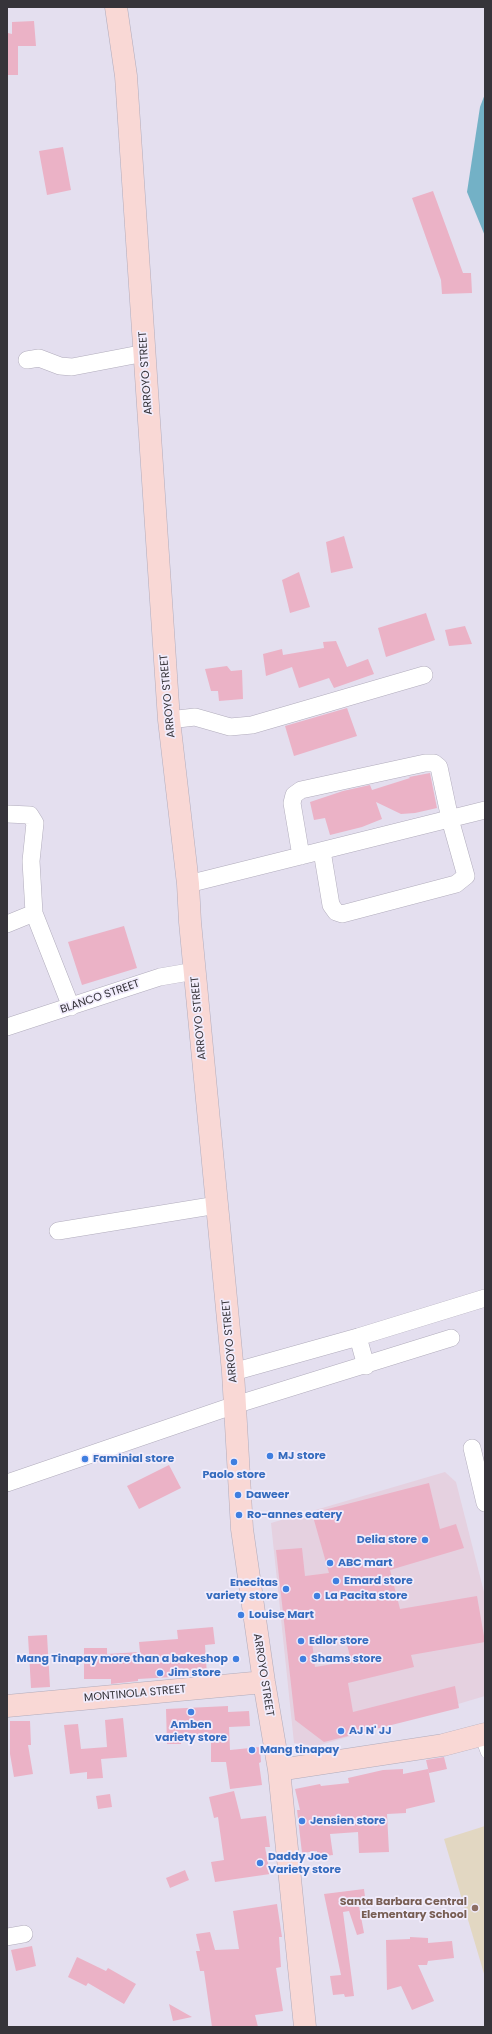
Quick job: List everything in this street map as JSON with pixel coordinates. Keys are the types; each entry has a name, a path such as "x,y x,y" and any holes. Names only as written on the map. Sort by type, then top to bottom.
{"street":[{"name":"ARROYO STREET","path":"116,7 126,76 169,720 188,884 194,972 233,1372 242,1529 264,1682 279,1770 306,2027"},
{"path":"27,360 39,358 60,366 72,367 145,353"},
{"path":"169,720 195,717 230,727 252,725 424,675"},
{"path":"301,856 292,803 294,795 301,790 425,763 434,763 439,767 450,819 466,876 463,880 456,884 342,914 336,912 331,905 322,851"},
{"path":"188,884 485,810"},
{"path":"7,814 30,815 35,823 31,861 34,913 71,1007"},
{"path":"7,924 34,913"},
{"name":"BLANCO STREET","path":"7,1028 160,976 194,972"},
{"path":"58,1231 217,1205"},
{"path":"233,1372 358,1337 485,1298"},
{"path":"358,1337 366,1366"},
{"path":"7,1483 235,1405 366,1366 451,1338"},
{"path":"472,1448 485,1503"},
{"name":"MONTINOLA STREET","path":"7,1706 264,1682"},
{"path":"279,1770 443,1745 483,1741"},
{"path":"7,1938 24,1934"}],"shaded area":[{"path":"445,1472 456,1482 485,1596 485,1696 317,1746 294,1743 271,1523"},
{"name":"Santa Barbara Central Elementary School","path":"485,1826 485,1977 444,1839"}],"water":[{"path":"485,94 485,236 467,192 480,107"}],"building":[{"path":"34,21 36,46 18,46 18,75 7,75 7,42 8,33 12,34 12,22"},
{"path":"63,147 71,190 47,195 39,151"},
{"path":"433,191 463,273 471,273 472,293 442,294 441,280 412,198"},
{"path":"344,536 353,568 331,573 326,542"},
{"path":"299,572 310,607 290,613 282,580"},
{"path":"426,613 435,640 386,657 378,628"},
{"path":"465,626 472,644 449,646 445,630"},
{"path":"336,641 347,667 368,659 374,674 334,688 329,678 299,688 292,667 266,676 263,654 282,649 283,655 324,648 323,642"},
{"path":"227,666 231,671 242,670 243,699 219,701 218,691 211,691 205,669"},
{"path":"347,708 357,736 294,756 285,726"},
{"path":"430,773 437,808 415,813 401,814 376,802 382,819 362,827 330,835 325,818 314,820 310,802 343,791 370,785 372,790 410,778 409,777"},
{"path":"124,926 137,968 82,985 68,942"},
{"path":"169,1465 181,1488 139,1509 127,1486"},
{"path":"429,1483 440,1529 456,1524 464,1548 390,1570 400,1609 477,1596 485,1642 411,1655 414,1667 348,1683 353,1712 455,1686 459,1708 324,1742 295,1720 276,1550 302,1548 305,1576 329,1573 312,1513","holes":["345,1636 351,1661 315,1667 312,1641"]},
{"path":"213,1627 215,1644 205,1645 207,1675 138,1679 138,1681 111,1684 111,1679 84,1679 84,1648 107,1648 107,1654 140,1652 139,1642 178,1639 177,1630"},
{"path":"47,1635 50,1687 31,1688 28,1636"},
{"path":"228,1706 228,1712 249,1711 250,1726 229,1727 230,1750 260,1747 261,1762 259,1763 262,1785 230,1789 226,1762 211,1762 211,1741 204,1741 204,1735 181,1736 181,1744 167,1744 166,1709"},
{"path":"123,1718 127,1757 101,1759 103,1778 87,1779 87,1772 70,1774 64,1725 78,1724 81,1749 107,1747 105,1720"},
{"path":"10,1721 30,1721 31,1745 28,1745 33,1774 14,1777 10,1754"},
{"path":"444,1757 447,1769 429,1773 426,1760"},
{"path":"403,1769 403,1774 428,1769 435,1802 406,1809 406,1813 387,1814 389,1852 359,1853 358,1832 330,1834 333,1855 317,1857 317,1851 302,1853 297,1810 300,1810 295,1789 320,1784 321,1786 349,1783 348,1778 383,1770"},
{"path":"234,1791 241,1819 266,1816 270,1847 265,1847 270,1874 215,1882 211,1862 224,1860 218,1817 214,1818 209,1797"},
{"path":"110,1794 112,1807 98,1809 96,1796"},
{"path":"185,1870 189,1880 170,1888 166,1878"},
{"path":"364,1889 366,1905 359,1906 364,1933 357,1935 349,1911 343,1912 354,1996 345,1997 344,1994 333,1995 330,1976 341,1975 324,1894"},
{"path":"277,1904 282,1937 279,1937 281,1967 276,1968 283,2011 255,2015 258,2027 212,2027 204,1971 200,1971 196,1951 200,1951 196,1934 210,1932 215,1950 239,1949 233,1911"},
{"path":"410,1937 428,1938 428,1943 452,1941 454,1958 428,1961 427,1965 418,1965 434,2001 412,2010 401,1986 387,1990 386,1940 410,1939"},
{"path":"32,1946 36,1966 16,1971 11,1950"},
{"path":"77,1957 106,1971 108,1968 136,1984 124,2004 88,1983 86,1986 68,1977"},
{"path":"169,2004 192,2017 173,2021"}],"place":[{"name":"MJ store","path":"270,1456"},
{"name":"Faminial store","path":"85,1459"},
{"name":"Paolo store","path":"234,1462"},
{"name":"Daweer","path":"238,1495"},
{"name":"Ro-annes eatery","path":"239,1515"},
{"name":"Delia store","path":"425,1540"},
{"name":"ABC mart","path":"330,1563"},
{"name":"Emard store","path":"336,1581"},
{"name":"Enecitas variety store","path":"286,1589"},
{"name":"La Pacita store","path":"317,1596"},
{"name":"Louise Mart","path":"241,1615"},
{"name":"Edlor store","path":"301,1641"},
{"name":"Mang Tinapay more than a bakeshop","path":"236,1659"},
{"name":"Shams store","path":"303,1659"},
{"name":"Jim store","path":"160,1673"},
{"name":"Amben variety store","path":"191,1712"},
{"name":"AJ N' JJ","path":"341,1731"},
{"name":"Mang tinapay","path":"252,1750"},
{"name":"Jensien store","path":"302,1821"},
{"name":"Daddy Joe Variety store","path":"260,1863"},
{"name":"Santa Barbara Central Elementary School","path":"475,1908"}]}
